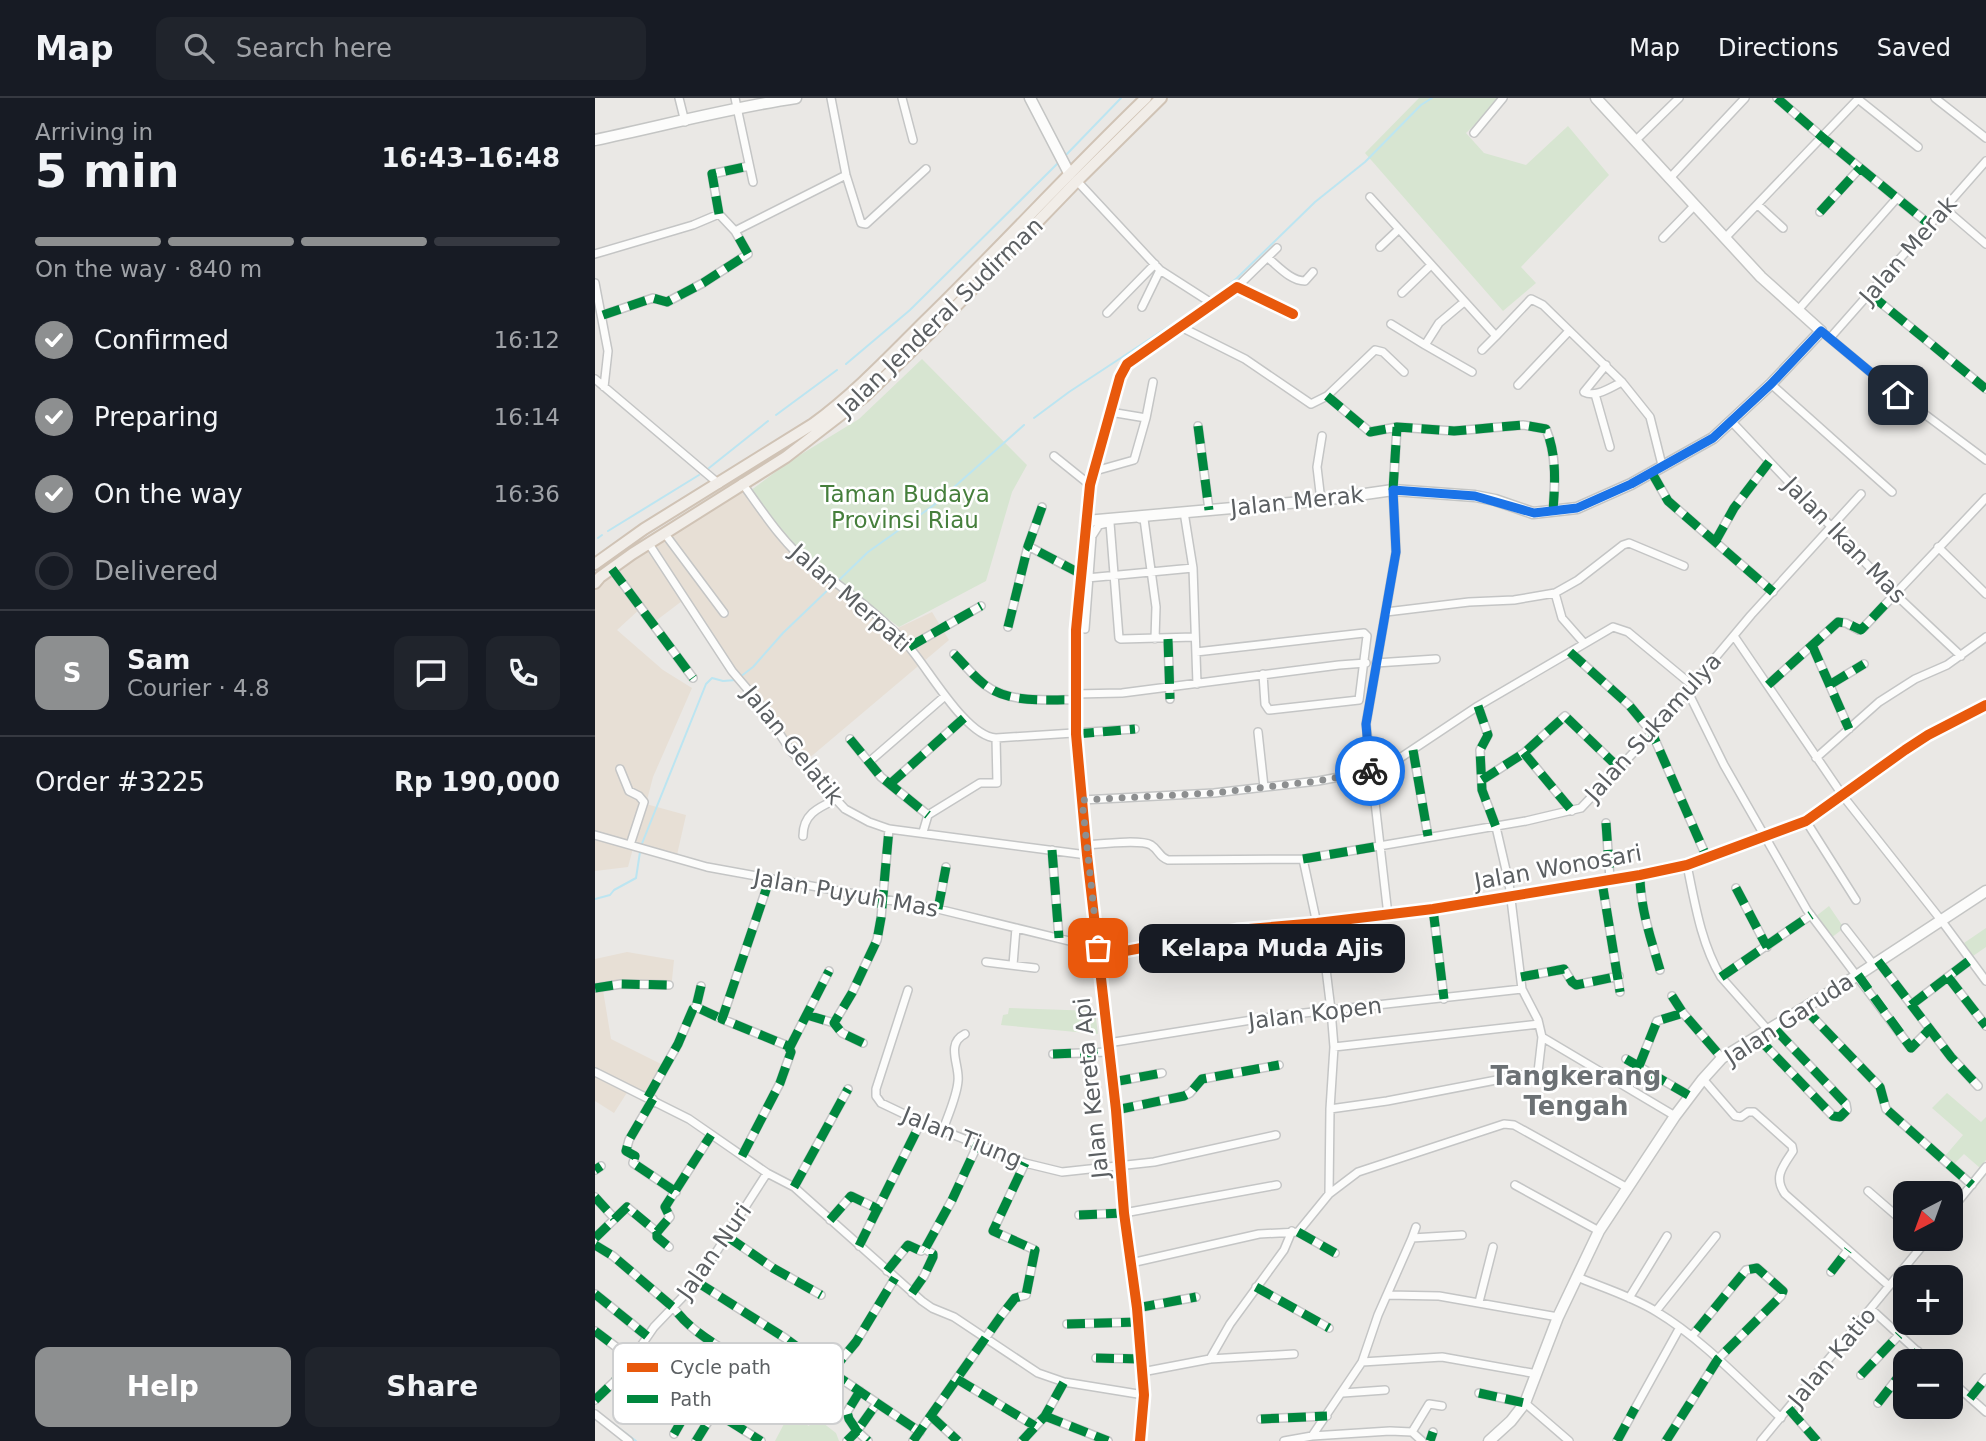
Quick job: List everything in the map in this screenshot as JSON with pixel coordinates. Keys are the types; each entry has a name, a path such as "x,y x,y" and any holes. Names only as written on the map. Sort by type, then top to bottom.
{"main road":[{"name":"Jalan Jenderal Sudirman","path":"595,583 649,544 786,457 865,396 941,323 1146,98"},
{"name":"Jalan Jenderal Sudirman","path":"595,564 813,425 857,388 1073,177 1161,98"}],"street":[{"path":"679,98 685,121"},
{"path":"595,140 685,121 736,103 796,98"},
{"path":"831,98 846,175 859,221 865,224 926,169"},
{"path":"902,98 913,140"},
{"path":"1030,98 1073,177 1157,267 1213,304"},
{"path":"1474,133 1503,98"},
{"path":"1596,98 1761,276 1887,386 1986,460"},
{"path":"1636,141 1679,98"},
{"path":"1669,179 1745,98"},
{"path":"1777,98 1929,224"},
{"path":"1935,98 1986,138"},
{"path":"1726,237 1858,99 1917,147"},
{"path":"736,103 753,182"},
{"name":"Jalan Merak","path":"1830,338 1986,161"},
{"path":"603,314 653,298 667,302 722,272 748,254 736,231 719,214 712,174 749,166"},
{"path":"1820,212 1860,168"},
{"path":"736,231 846,175"},
{"path":"1370,197 1496,336"},
{"path":"1798,310 1897,198"},
{"path":"1663,238 1695,205"},
{"path":"1758,205 1783,228"},
{"path":"1944,208 1986,244"},
{"path":"595,254 693,225 719,214"},
{"path":"1380,247 1399,229"},
{"path":"1086,521 1090,485 1125,365 1237,287 1277,248"},
{"path":"1268,258 1301,282 1313,272"},
{"path":"1402,293 1431,265"},
{"path":"1142,307 1157,267"},
{"path":"1107,313 1157,267"},
{"path":"595,283 603,314 608,357 604,387"},
{"path":"1237,287 1293,314"},
{"path":"1870,294 1985,386"},
{"path":"1482,350 1531,299 1543,305 1606,365 1650,417 1662,465"},
{"path":"1425,345 1439,323 1464,302"},
{"path":"1391,324 1472,372"},
{"path":"1181,327 1255,365 1308,404 1314,404 1327,396 1375,350 1383,352 1404,372"},
{"path":"1518,384 1569,331"},
{"name":"Jalan Merak","path":"1086,521 1321,500 1393,490 1475,496 1534,513 1577,508 1652,473 1713,438 1771,384 1821,331"},
{"path":"1606,365 1584,390 1587,394 1595,394 1622,382"},
{"path":"595,379 720,484"},
{"path":"1095,471 1135,460 1153,382"},
{"path":"1771,384 1892,492"},
{"path":"1595,394 1609,447"},
{"path":"1327,396 1367,431 1373,432 1397,427 1454,430 1523,425 1546,429 1555,464 1556,490 1553,511"},
{"path":"1110,412 1146,418"},
{"name":"Jalan Ikan Mas","path":"1732,422 1895,594 1961,656"},
{"path":"1198,426 1209,510"},
{"path":"1388,915 1366,724 1396,552 1393,490 1397,427"},
{"path":"1321,500 1317,467 1322,436"},
{"path":"1054,456 1090,485"},
{"path":"1715,542 1734,508 1769,461"},
{"path":"1652,473 1668,501 1773,592"},
{"name":"Jalan Merpati","path":"742,483 772,526 810,565 848,593 909,647 964,718 984,735 996,738"},
{"name":"Jalan Sukamulya","path":"1303,859 1428,836 1496,827 1581,808 1652,733 1734,636 1861,494"},
{"path":"1768,685 1838,622 1861,630 1986,498"},
{"path":"1008,627 1028,546 1042,507"},
{"path":"1184,512 1193,568 1197,684"},
{"path":"1085,629 1084,576 1093,533 1099,525 1145,519 1156,607 1155,639"},
{"name":"Jalan Kereta Api","path":"1086,521 1084,576 1076,630 1076,734 1116,1110 1124,1213 1137,1308 1144,1395 1140,1441"},
{"path":"1110,523 1119,638 1195,637"},
{"path":"665,534 724,613"},
{"path":"1386,612 1469,602 1514,600 1555,593 1579,580 1615,550 1629,543 1684,566"},
{"name":"Jalan Gelatik","path":"649,544 732,671 761,704 791,751 835,800 857,817 889,829 1052,850 1087,850 1146,843 1168,860 1303,859"},
{"path":"1028,546 1084,576 1193,568"},
{"path":"1938,547 1986,594"},
{"path":"612,569 694,678"},
{"path":"1555,593 1562,618 1584,643"},
{"path":"909,647 981,606"},
{"path":"1082,800 1214,793 1371,771 1401,758 1478,706 1610,628 1619,627 1690,688 1724,765 1811,915 1911,1048 1930,1029"},
{"path":"1196,652 1364,633 1367,636 1366,663 1359,700 1269,710 1265,704 1263,674"},
{"path":"1734,636 1843,796 1986,981"},
{"path":"1816,758 1879,702 1915,679 1947,665 1986,637"},
{"path":"1168,639 1170,699"},
{"path":"1812,645 1849,729"},
{"path":"1570,652 1629,705 1652,733 1707,858"},
{"path":"954,653 984,684 998,692 1022,699 1076,697 1366,663"},
{"path":"1376,663 1436,659"},
{"path":"1831,684 1864,664"},
{"path":"869,762 945,696"},
{"name":"Jalan Wonosari","path":"1098,952 1237,930 1433,909 1640,876 1687,865 1806,821 1928,735 1986,705"},
{"path":"1330,1109 1387,1101 1537,1072 1542,1037 1523,989 1509,883 1496,827 1482,790 1480,750 1488,735 1478,706"},
{"path":"1482,780 1524,753 1565,716 1619,768"},
{"path":"890,784 964,718"},
{"path":"923,832 928,815 979,783 997,783 996,738 1135,729"},
{"path":"1258,732 1264,787"},
{"path":"851,739 890,784 928,815"},
{"path":"1413,750 1428,836"},
{"path":"1524,753 1572,811"},
{"path":"621,769 628,790 644,802 633,846"},
{"path":"803,836 804,823 809,816 835,800"},
{"path":"1806,821 1856,900"},
{"path":"1605,823 1606,880 1620,992"},
{"path":"834,1023 852,993 877,940 889,829"},
{"name":"Jalan Puyuh Mas","path":"595,835 706,867 938,909 1059,938 1098,952"},
{"path":"1052,850 1059,938"},
{"path":"1303,859 1325,961 1334,1047 1329,1194"},
{"path":"1687,865 1698,920 1721,978 1846,1104 1847,1109 1840,1117 1833,1116 1757,1037"},
{"path":"938,909 946,867"},
{"path":"1640,876 1645,919 1660,970"},
{"path":"722,1019 770,878"},
{"path":"1737,888 1767,947"},
{"name":"Jalan Garuda","path":"1489,1441 1511,1421 1525,1403 1558,1317 1599,1231 1626,1187 1703,1079 1722,1058 1858,975 1986,891"},
{"path":"1433,909 1444,999"},
{"path":"1721,978 1811,915"},
{"path":"1013,965 1016,928"},
{"path":"1845,928 1978,1086"},
{"path":"1911,1005 1970,960"},
{"path":"986,962 1035,968"},
{"path":"1521,977 1564,969 1576,985 1619,976"},
{"path":"742,1156 780,1083 791,1052 790,1047 829,971"},
{"path":"1948,977 1986,1026"},
{"path":"595,988 621,984 669,985"},
{"path":"676,1192 633,1163 635,1156 626,1151 693,1009 697,1007 701,986"},
{"name":"Jalan Kopen","path":"1053,1054 1108,1047 1277,1016 1523,989"},
{"name":"Jalan Tiung","path":"908,990 876,1096 881,1103 921,1122 1025,1163 1062,1172 1154,1162 1276,1135"},
{"path":"1672,996 1683,1013 1722,1058"},
{"path":"697,1007 790,1047"},
{"path":"1804,1008 1880,1087 1885,1109 1972,1185"},
{"path":"1639,1066 1657,1021 1683,1013"},
{"path":"807,1015 834,1023 842,1034 863,1043"},
{"path":"1334,1047 1539,1024"},
{"path":"943,1130 959,1080 953,1056 957,1041 965,1034"},
{"path":"1542,1037 1675,1116"},
{"path":"1626,1059 1689,1096"},
{"path":"1116,1110 1184,1096 1202,1079 1279,1065"},
{"path":"595,1072 689,1119 767,1173 794,1187 912,1293 932,1308 965,1324 1025,1367 1064,1382 1144,1395"},
{"path":"1113,1082 1162,1073"},
{"path":"1703,1079 1735,1116 1741,1117 1748,1112 1754,1112 1792,1146 1793,1151 1778,1176 1781,1188 1889,1286"},
{"path":"794,1187 848,1089"},
{"path":"859,1246 921,1122"},
{"path":"1210,1359 1230,1324 1295,1231 1329,1194 1358,1172 1504,1124 1514,1125 1626,1187"},
{"path":"657,1232 670,1217 665,1207 711,1135"},
{"path":"925,1249 978,1144"},
{"path":"913,1441 1015,1298 1026,1295 1035,1250 993,1231 1025,1163"},
{"path":"1963,1196 1985,1172"},
{"name":"Jalan Nuri","path":"642,1343 662,1317 674,1308 697,1282 767,1173"},
{"path":"1079,1216 1124,1213 1277,1185"},
{"path":"1515,1185 1599,1231"},
{"path":"1868,1191 1893,1213"},
{"path":"830,1220 851,1196 879,1209"},
{"path":"595,1197 614,1218"},
{"path":"595,1238 614,1218 630,1207 669,1247"},
{"path":"1312,1436 1362,1362 1416,1227"},
{"path":"1131,1263 1259,1234 1295,1231 1335,1254"},
{"path":"1412,1238 1462,1235"},
{"path":"1629,1298 1667,1236"},
{"path":"1656,1311 1716,1236"},
{"path":"728,1237 773,1268 821,1295"},
{"path":"595,1245 613,1256 681,1317 716,1343"},
{"path":"887,1271 908,1245 933,1254 924,1276 912,1293"},
{"path":"1479,1302 1493,1247"},
{"path":"1831,1272 1848,1250"},
{"name":"Jalan Katio","path":"1761,1441 1917,1251"},
{"path":"1666,1441 1718,1359 1783,1294 1760,1270 1746,1270 1692,1336"},
{"path":"1577,1277 1656,1311 1692,1336 1781,1418"},
{"path":"843,1358 856,1342 895,1278"},
{"path":"697,1282 792,1343"},
{"path":"1257,1287 1329,1328"},
{"path":"595,1294 647,1336"},
{"path":"1387,1295 1439,1296 1558,1317"},
{"path":"1137,1308 1196,1297"},
{"path":"1871,1309 1893,1329"},
{"path":"1067,1324 1138,1322"},
{"path":"1616,1441 1679,1329"},
{"path":"595,1331 613,1345"},
{"path":"1861,1375 1899,1335 1915,1349"},
{"path":"1142,1372 1210,1359 1294,1354"},
{"path":"1362,1362 1442,1357 1537,1374"},
{"path":"1096,1358 1141,1359"},
{"path":"1970,1398 1986,1378"},
{"path":"957,1379 1035,1426"},
{"path":"843,1380 919,1432"},
{"name":"Jalan Nuri","path":"595,1400 613,1382"},
{"path":"1022,1441 1045,1416 1064,1382"},
{"path":"1878,1403 1893,1384"},
{"path":"1343,1393 1385,1390"},
{"path":"860,1391 847,1412 857,1431 868,1441"},
{"path":"1963,1392 1986,1412"},
{"path":"1479,1393 1525,1403 1569,1441"},
{"path":"847,1441 877,1403"},
{"path":"1412,1432 1429,1404 1442,1406"},
{"path":"1789,1409 1817,1441"},
{"path":"595,1414 629,1441"},
{"path":"931,1416 958,1441"},
{"path":"1045,1416 1108,1441"},
{"path":"1261,1419 1327,1416"},
{"path":"674,1434 680,1424"},
{"path":"696,1441 707,1424"},
{"path":"733,1424 761,1441"},
{"path":"1284,1441 1312,1436 1390,1431 1412,1432 1422,1441"},
{"path":"1430,1441 1433,1432"}],"shaded area":[{"path":"747,489 785,539 898,628 932,612 949,640 801,765 682,601 653,623 641,608 617,630 663,670 692,688 653,777 646,804 686,815 677,855 635,841 628,867 595,871 595,582 732,494"},
{"path":"627,952 674,960 671,990 623,986 603,990 611,1039 667,1067 650,1098 628,1091 614,1113 595,1101 595,959"}],"green space":[{"path":"1419,98 1503,98 1466,133 1484,153 1526,165 1568,126 1609,175 1521,267 1536,283 1503,311 1365,153"},
{"name":"Taman Budaya Provinsi Riau","path":"922,359 1027,465 1012,492 986,581 899,627 785,538 750,491 790,461 859,419"},
{"path":"1829,906 1844,928 1831,938 1815,917"},
{"path":"1986,928 1986,947 1973,956 1964,943"},
{"path":"1009,1008 1095,1011 1098,1034 1001,1025 1003,1015 1008,1014"},
{"path":"1947,1093 1981,1122 1986,1117 1986,1160 1980,1168 1964,1154 1954,1164 1945,1156 1963,1135 1932,1108"},
{"path":"784,1424 824,1424 836,1433 839,1441 775,1441"}],"waterway":[{"path":"1066,155 1121,98"},
{"path":"1210,299 1237,278 1315,202 1365,162 1421,105 1432,98"},
{"path":"846,364 910,310 1057,164"},
{"path":"1034,418 1206,302"},
{"path":"776,415 837,370"},
{"path":"709,468 768,421"},
{"path":"837,582 868,552 934,505 1024,425"},
{"path":"608,531 699,475"},
{"path":"598,538 602,535"},
{"path":"740,677 833,585"},
{"path":"641,846 706,684 712,678 736,680"},
{"path":"595,899 610,895 636,878 640,852"},
{"path":"603,1416 613,1424"},
{"path":"614,1424 636,1441"}],"marked path":[{"path":"1777,98 1929,224"},
{"path":"719,214 712,174 749,166"},
{"path":"1820,212 1860,168"},
{"path":"603,315 653,298 667,302 703,283 748,254 735,231"},
{"path":"1870,294 1986,389"},
{"path":"1327,396 1370,432 1397,427 1454,431 1523,425 1546,429 1554,459 1553,511"},
{"path":"1198,426 1209,510"},
{"path":"1393,490 1397,427"},
{"path":"1715,542 1734,508 1769,462"},
{"path":"1652,473 1668,501 1773,592"},
{"path":"1042,507 1028,546 1081,574"},
{"path":"1008,627 1028,546"},
{"path":"612,569 693,678"},
{"path":"1768,685 1838,622 1861,630 1895,594"},
{"path":"909,647 981,606"},
{"path":"1168,639 1170,699"},
{"path":"1812,645 1849,729"},
{"path":"1570,652 1629,705 1652,733 1707,858"},
{"path":"954,654 985,685 995,691 1017,698 1076,700"},
{"path":"1831,684 1864,664"},
{"path":"1478,706 1488,735 1480,750 1482,790 1496,827"},
{"path":"1482,780 1524,753 1565,716 1619,768"},
{"path":"890,784 964,718"},
{"path":"1076,734 1135,729"},
{"path":"850,739 881,777 928,815"},
{"path":"1413,750 1428,836"},
{"path":"1524,753 1572,811"},
{"path":"1606,823 1610,879"},
{"path":"863,1043 842,1033 834,1023 852,993 877,940 889,829"},
{"path":"1303,859 1380,846"},
{"path":"1052,850 1059,938"},
{"path":"938,909 946,867"},
{"path":"1640,875 1644,911 1660,970"},
{"path":"742,1156 780,1083 791,1052 788,1046 722,1019 770,878"},
{"path":"1602,882 1620,992"},
{"path":"1736,888 1767,947"},
{"path":"1433,909 1444,999"},
{"path":"1721,977 1811,915"},
{"path":"1911,1005 1970,960"},
{"path":"1878,961 1951,1057 1978,1086"},
{"path":"1521,977 1564,969 1576,985 1619,976"},
{"path":"790,1047 829,971"},
{"path":"1858,975 1911,1048 1930,1029"},
{"path":"1948,977 1986,1026"},
{"path":"595,988 621,984 669,985"},
{"path":"701,986 696,1007 722,1019"},
{"path":"1672,996 1683,1013 1722,1058"},
{"path":"648,1097 696,1007"},
{"path":"1804,1008 1880,1087 1886,1109 1972,1185"},
{"path":"1639,1066 1657,1021 1683,1013"},
{"path":"807,1015 834,1023"},
{"path":"1757,1037 1833,1116 1840,1117 1847,1110 1846,1104 1773,1027"},
{"path":"1053,1054 1109,1052"},
{"path":"1626,1059 1690,1096"},
{"path":"1116,1110 1184,1096 1202,1079 1279,1065"},
{"path":"1113,1082 1162,1073"},
{"path":"794,1187 848,1089"},
{"path":"653,1099 629,1140 626,1151 635,1156 633,1163 676,1192"},
{"path":"859,1246 921,1122"},
{"path":"595,1238 627,1207 657,1232 670,1217 665,1207 711,1135"},
{"path":"887,1271 908,1245 921,1251 925,1249 978,1144"},
{"path":"913,1441 1001,1316 1015,1298 1026,1295 1035,1250 993,1231 1025,1163"},
{"path":"595,1170 601,1166"},
{"path":"830,1220 851,1196 878,1209"},
{"path":"595,1197 614,1218"},
{"path":"1079,1215 1124,1213"},
{"path":"657,1232 657,1237 669,1247"},
{"path":"1298,1232 1335,1253"},
{"path":"728,1237 773,1268 821,1295"},
{"path":"595,1245 613,1256 713,1343"},
{"path":"912,1293 933,1257 933,1254 925,1249"},
{"path":"1831,1272 1848,1250"},
{"path":"1666,1441 1718,1359 1783,1291 1757,1268 1746,1270 1692,1336"},
{"path":"843,1358 856,1342 895,1278"},
{"path":"697,1282 792,1343"},
{"path":"1256,1287 1329,1328"},
{"path":"595,1294 647,1336"},
{"path":"1137,1308 1196,1297"},
{"path":"1067,1324 1138,1322"},
{"path":"595,1331 613,1345"},
{"path":"1861,1375 1899,1335"},
{"path":"1096,1358 1141,1359"},
{"path":"1970,1398 1986,1378"},
{"path":"957,1379 1035,1426"},
{"path":"843,1380 920,1432"},
{"path":"1022,1441 1045,1416 1064,1382"},
{"path":"595,1400 613,1383"},
{"path":"1878,1403 1893,1384"},
{"path":"860,1391 847,1412 857,1431 877,1403"},
{"path":"1479,1393 1525,1403"},
{"path":"1617,1441 1635,1408"},
{"path":"1789,1409 1817,1441"},
{"path":"931,1416 958,1441"},
{"path":"1045,1416 1108,1441"},
{"path":"1261,1419 1327,1416"},
{"path":"674,1434 680,1424"},
{"path":"696,1441 707,1424"},
{"path":"734,1424 761,1441"},
{"path":"847,1441 857,1431 868,1441"},
{"path":"1430,1441 1433,1432"}],"cycle path":[{"path":"1140,1441 1144,1395 1137,1308 1124,1213 1116,1110 1076,734 1076,630 1090,485 1120,377 1127,364 1237,287 1293,314"},
{"path":"1099,956 1237,930 1433,909 1687,865 1806,821 1928,735 1986,705"}],"way so far":[{"path":"1098,948 1082,800 1214,793 1318,781 1370,771"}],"place":[{"name":"Kelapa Muda Ajis","path":"1098,948"}],"district":[{"name":"Tangkerang Tengah","path":"1576,1091"}],"route":[{"path":"1370,771 1366,724 1396,552 1393,490 1475,496 1534,513 1577,508 1604,498 1713,438 1771,384 1821,331 1898,395"}]}
